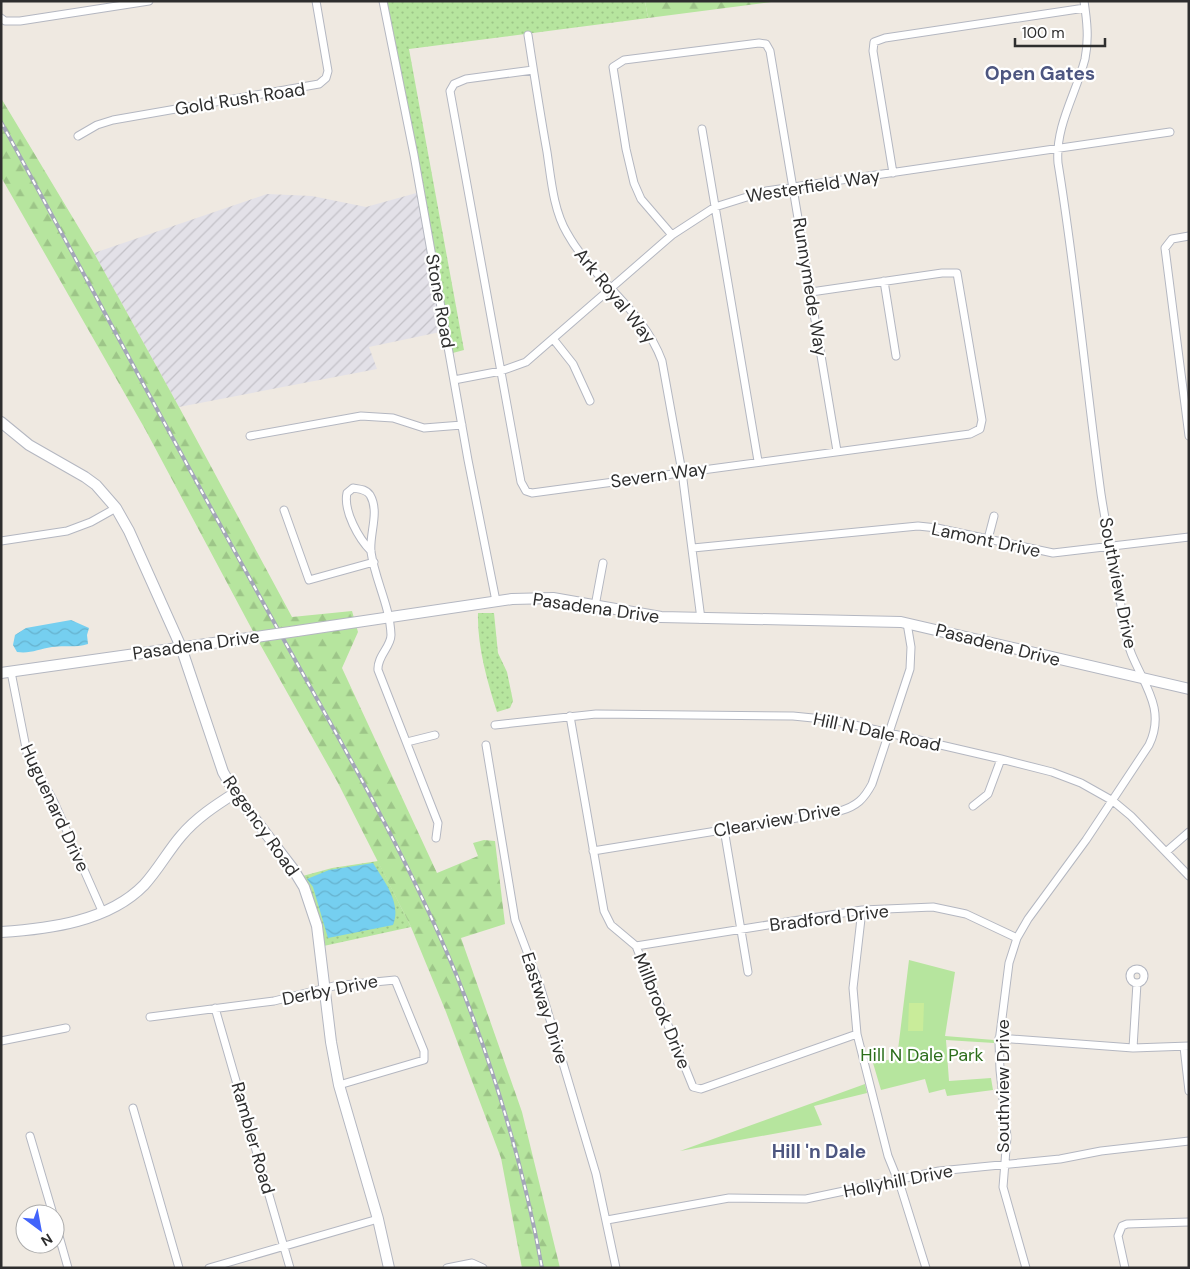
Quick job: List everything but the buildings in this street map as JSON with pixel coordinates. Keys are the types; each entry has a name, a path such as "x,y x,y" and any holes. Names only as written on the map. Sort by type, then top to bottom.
{"street":[{"path":"1,18 6,21 20,21 149,1"},
{"name":"Gold Rush Road","path":"78,136 97,124 114,120 319,84 326,78 328,71 316,1"},
{"name":"Stone Road","path":"382,1 414,156 462,425 496,601"},
{"path":"893,173 873,51 874,42 885,38 1084,5"},
{"name":"Southview Drive","path":"1026,1268 1005,1196 1003,1164 1007,1137 1000,1070 999,1038 1009,964 1018,938 1034,909 1113,801 1149,746 1156,726 1154,704 1127,644 1100,487 1057,148 1060,130 1084,60 1088,39 1084,5"},
{"name":"Ark Royal Way","path":"528,35 552,185 563,226 579,251 642,324 657,347 665,374 682,472 701,619"},
{"name":"Runnymede Way","path":"672,235 641,199 630,171 612,67 618,62 759,43 766,44 770,51 837,451"},
{"name":"Severn Way","path":"533,70 466,79 454,84 450,91 521,482 526,491 532,493 977,432 982,425 957,273 942,273 811,292"},
{"path":"702,129 758,461"},
{"name":"Westerfield Way","path":"454,380 501,371 526,362 554,340 672,235 715,207 748,195 1170,132"},
{"path":"1189,236 1172,239 1165,248 1189,436"},
{"path":"884,281 896,356"},
{"path":"554,340 573,364 590,401"},
{"path":"250,436 361,416 393,418 424,428 462,425"},
{"name":"Regency Road","path":"1,422 29,446 85,477 116,508 127,527 181,647 223,772 235,793 282,854 304,887 317,926 324,988 340,1085 378,1219 389,1268"},
{"path":"371,551 362,542 347,506 347,493 353,488 369,493 373,502 374,522 371,551 391,637 378,663 378,670 438,823 436,838"},
{"path":"1,541 67,531 91,522 116,508"},
{"path":"284,510 309,580 374,562"},
{"path":"988,539 994,516"},
{"name":"Lamont Drive","path":"693,548 918,526 937,528 1053,553 1189,537"},
{"path":"595,606 603,563"},
{"name":"Pasadena Drive","path":"6,672 496,601 544,597 656,617 907,622 1189,689"},
{"name":"Clearview Drive","path":"594,851 840,811 856,805 867,794 872,784 911,662 907,622"},
{"name":"Huguenard Drive","path":"6,672 26,753 54,802 103,913"},
{"name":"Hill N Dale Road","path":"494,725 570,716 617,714 811,717 889,732 1001,759 1073,779 1113,801 1131,816 1189,876"},
{"name":"Millbrook Drive","path":"570,716 607,919 618,932 636,946 690,1084 696,1089 857,1034"},
{"path":"407,742 435,735"},
{"name":"Eastway Drive","path":"486,745 515,920 546,1004 596,1174 616,1268"},
{"path":"973,806 988,794 1001,759"},
{"path":"1,932 70,922 103,913 124,901 143,886 182,834 198,819 235,793"},
{"path":"724,829 748,972"},
{"path":"1166,852 1189,832"},
{"name":"Bradford Drive","path":"636,946 862,910 944,908 966,914 1018,938"},
{"path":"862,910 853,988 857,1034 888,1156 926,1268"},
{"name":"Derby Drive","path":"150,1017 274,1001 324,988 389,979 395,980 425,1055 424,1060 419,1064 340,1085"},
{"path":"1134,1048 1137,983"},
{"name":"Rambler Road","path":"215,1008 290,1268"},
{"path":"1,1041 66,1028"},
{"path":"999,1038 1134,1048 1186,1047 1189,1091"},
{"path":"133,1108 179,1268"},
{"path":"30,1136 50,1204"},
{"name":"Hollyhill Drive","path":"607,1220 740,1196 806,1199 897,1178 1003,1164 1060,1159 1101,1151 1189,1141"},
{"path":"209,1268 378,1219"},
{"path":"1125,1268 1118,1238 1120,1229 1127,1224 1189,1222"},
{"path":"64,1254 68,1268"},
{"path":"446,1268 472,1263 483,1268"}],"shaded area":[{"path":"420,192 445,331 369,347 377,369 179,407 94,253 267,194 312,196 366,207"}],"green space":[{"path":"383,1 645,1 648,18 409,49 464,350 449,354"},
{"path":"645,1 779,1 648,18"},
{"path":"1,98 94,253 292,617 352,611 358,632 342,668 437,873 478,856 473,843 484,840 495,841 505,924 461,938 522,1112 560,1268 522,1268 501,1158 446,1012 411,927 338,783 256,637 145,429 1,177"},
{"path":"478,613 494,613 498,653 507,672 513,701 510,708 497,712 481,650"},
{"path":"378,861 411,927 319,947 299,877 332,868"},
{"name":"Hill N Dale Park","path":"909,960 955,972 945,1036 994,1040 994,1043 946,1040 949,1081 991,1078 993,1090 947,1096 945,1089 929,1093 925,1079 881,1090 873,1063 897,1058"},
{"path":"909,1003 924,1003 923,1031 908,1031"},
{"path":"865,1084 867,1093 814,1106 822,1125 680,1151"}],"water":[{"path":"71,620 89,628 87,635 88,644 52,647 30,652 17,652 13,645 15,635 26,628"},
{"path":"373,863 394,900 395,917 393,925 328,938 313,887 307,879 329,870"}],"railway":[{"path":"1,122 358,772 410,872 456,974 483,1046 517,1156 542,1268"}],"district":[{"name":"Open Gates","path":"1040,73"},
{"name":"Hill 'n Dale","path":"819,1151"}]}
